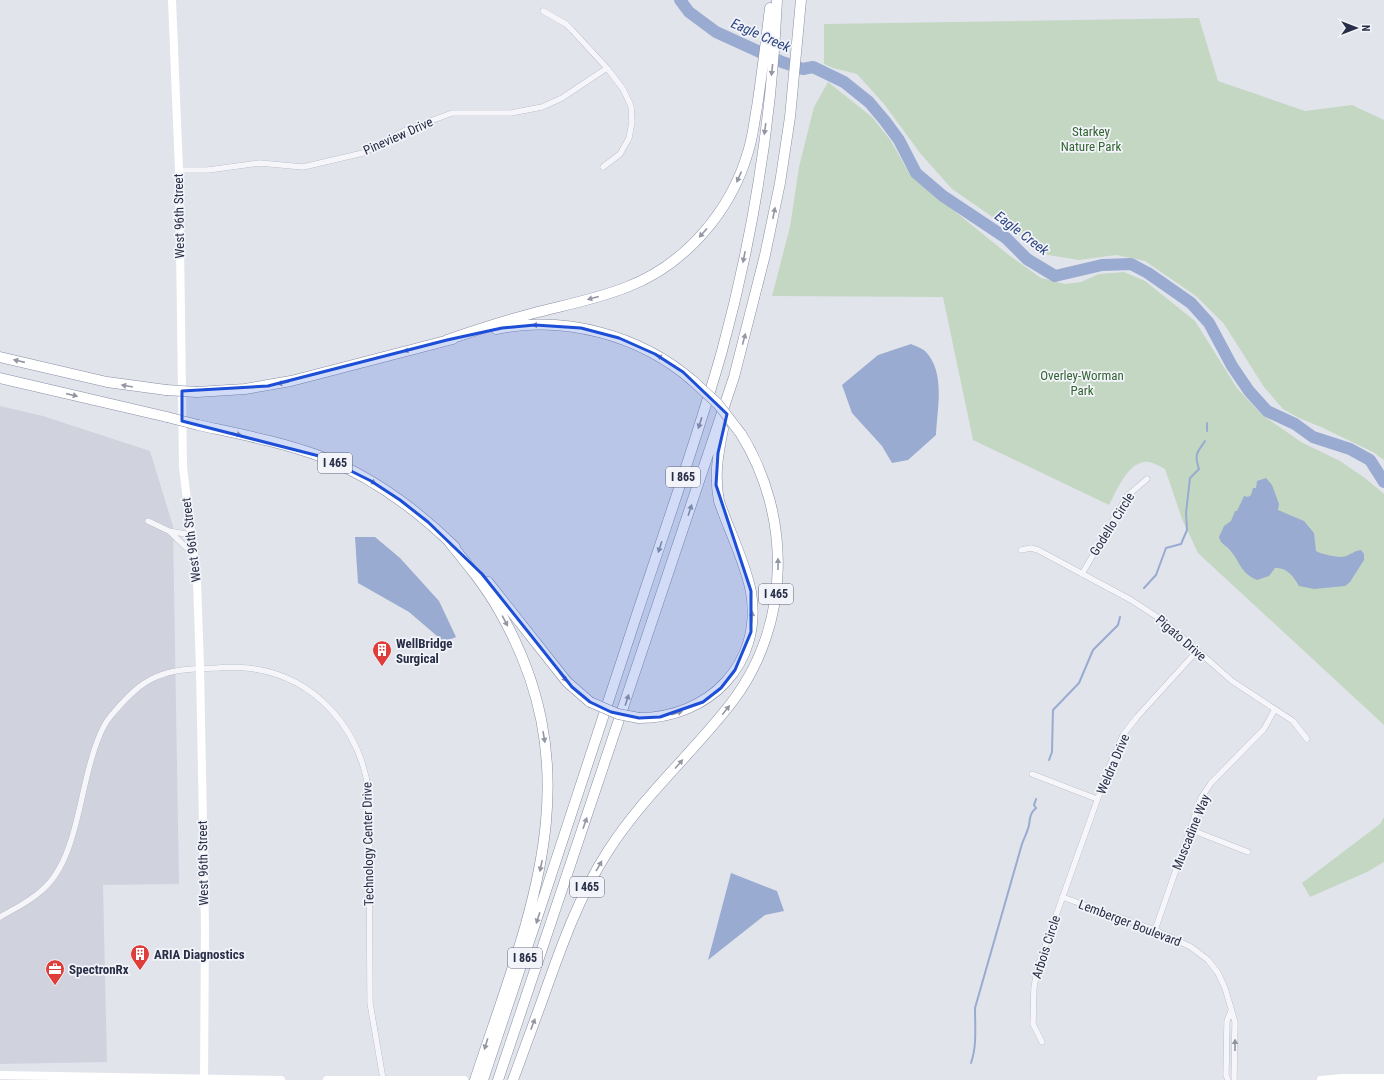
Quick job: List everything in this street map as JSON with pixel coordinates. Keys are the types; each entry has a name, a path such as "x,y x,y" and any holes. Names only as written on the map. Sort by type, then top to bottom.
{"highway":[{"name":"I 865","path":"498,1080 734,377 770,235 780,183 792,100 801,0"},
{"name":"I 865","path":"483,1080 485,1061 684,474 720,357 749,232 761,160 770,90 774,1"},
{"path":"447,340 486,327 619,290 647,278 678,257 706,230 722,208 736,184 749,150 774,1"},
{"name":"I 465","path":"0,356 107,382 166,390 197,392 246,389 291,381 447,340 514,327 547,325 580,328 619,338 645,349 665,360 693,381 718,404 741,434 763,478 771,504 776,529 778,558 777,586 771,618 763,646 750,675 732,701 629,822 600,863 582,896 570,925 513,1080"},
{"path":"450,543 482,574 567,682 590,702 618,714 638,718 660,717 679,713 696,706 712,696 735,670 748,641 752,616 751,592 719,501 716,476 718,453 734,377"},
{"name":"I 465","path":"0,378 289,446 338,464 371,481 400,500 428,522 450,543 487,591 500,611 530,676 542,722 548,769 548,812 541,864 521,940 485,1061 475,1080"}],"main road":[{"name":"West 96th Street","path":"172,0 179,170 183,467 197,582 200,668 205,928 204,1079"},
{"path":"0,1075 280,1080"},
{"path":"1320,1080 1342,1078 1384,1078"},
{"path":"327,1080 464,1080"}],"street":[{"path":"543,11 566,24 607,68 623,89 631,106 632,122 629,138 620,154 603,167"},
{"name":"Pineview Drive","path":"179,170 208,170 260,163 303,167 363,153 406,130 452,113 511,113 542,107 562,98 607,68"},
{"name":"Godello Circle","path":"1082,574 1127,496 1147,479"},
{"path":"148,520 169,531 193,554"},
{"path":"169,531 191,535"},
{"name":"Pigato Drive","path":"1021,550 1031,548 1038,550 1165,622 1232,682 1293,721 1306,739"},
{"name":"Weldra Drive","path":"1062,897 1097,799 1123,735 1136,717 1198,651"},
{"name":"Technology Center Drive","path":"0,917 42,891 62,866 92,755 108,719 130,693 157,675 177,669 247,668 272,673 287,678 322,700 341,720 355,744 365,769 369,794 370,1003 383,1079"},
{"name":"Muscadine Way","path":"1155,930 1201,798 1211,783 1264,730 1275,709"},
{"path":"1032,774 1097,799"},
{"path":"1189,829 1248,852"},
{"name":"Lemberger Boulevard","path":"1062,897 1155,930 1191,947 1208,960 1218,974 1225,988 1235,1022 1234,1080"},
{"name":"Arbois Circle","path":"1042,1042 1033,1024 1034,987 1038,966 1062,897"},
{"name":"Technology Center Drive","path":"0,912 12,910"},
{"name":"Lemberger Boulevard","path":"1228,1080 1226,1075 1227,1021 1231,1011"}],"highlighted area":[{"path":"535,325 581,328 619,338 655,354 683,372 727,414 718,453 716,485 751,591 751,632 735,670 721,688 703,702 660,717 639,718 611,712 590,702 572,687 482,574 428,522 400,500 371,481 323,457 182,421 182,391 268,386 447,340 502,328"}],"shaded area":[{"path":"0,406 43,416 150,451 173,526 179,884 103,885 107,1062 0,1064"}],"green space":[{"name":"Starkey Nature Park","path":"1199,18 1218,81 1305,111 1352,105 1384,120 1384,460 1373,452 1299,418 1283,409 1264,387 1224,324 1196,296 1145,261 1116,255 1079,260 1048,255 952,189 920,153 884,104 857,74 833,68 824,64 824,24"},
{"name":"Overley-Worman Park","path":"828,82 872,117 891,141 910,175 1010,256 1041,278 1065,284 1081,282 1099,274 1124,272 1145,281 1195,321 1237,388 1261,414 1301,442 1340,461 1365,478 1384,494 1384,725 1198,553 1182,519 1165,469 1149,462 1138,464 1127,473 1109,505 973,440 943,297 772,296 790,227 799,167 814,107"},
{"path":"1384,817 1384,862 1367,872 1310,897 1302,883 1380,824"}],"water":[{"path":"911,344 925,351 932,360 936,369 939,391 936,435 908,460 892,463 882,446 852,413 842,385 878,355"},
{"path":"1266,478 1272,485 1279,504 1278,510 1304,521 1314,533 1316,551 1336,557 1343,557 1361,550 1364,554 1364,560 1350,582 1345,586 1314,589 1299,586 1290,573 1279,568 1275,568 1269,576 1257,580 1243,570 1233,554 1220,541 1219,537 1224,526 1231,521 1244,496 1248,497 1251,495 1253,488 1256,488 1257,481"},
{"path":"355,537 375,537 400,558 439,601 456,637 444,642 409,612 358,583"},
{"path":"731,873 777,891 784,911 765,915 708,960"}],"waterway":[{"name":"Eagle Creek","path":"680,0 689,12 716,32 782,62 803,69 813,67 844,82 869,102 885,121 899,140 916,173 943,196 1006,238 1027,259 1055,276 1102,265 1131,264 1148,273 1191,303 1209,323 1232,366 1249,391 1267,411 1295,424 1313,437 1350,449 1370,460 1384,482"},
{"path":"1207,423 1207,431"},
{"path":"1144,588 1156,575 1166,548 1181,544 1187,530 1186,513 1190,478 1199,469 1197,454 1205,441"},
{"path":"1049,760 1052,752 1053,710 1079,683 1093,650 1118,625 1120,617"},
{"path":"971,1063 975,1043 975,1008 1022,844 1031,816 1036,808 1034,805 1036,799"}],"place":[{"name":"WellBridge Surgical","path":"382,667"},
{"name":"ARIA Diagnostics","path":"140,971"},
{"name":"SpectronRx","path":"55,986"}]}
